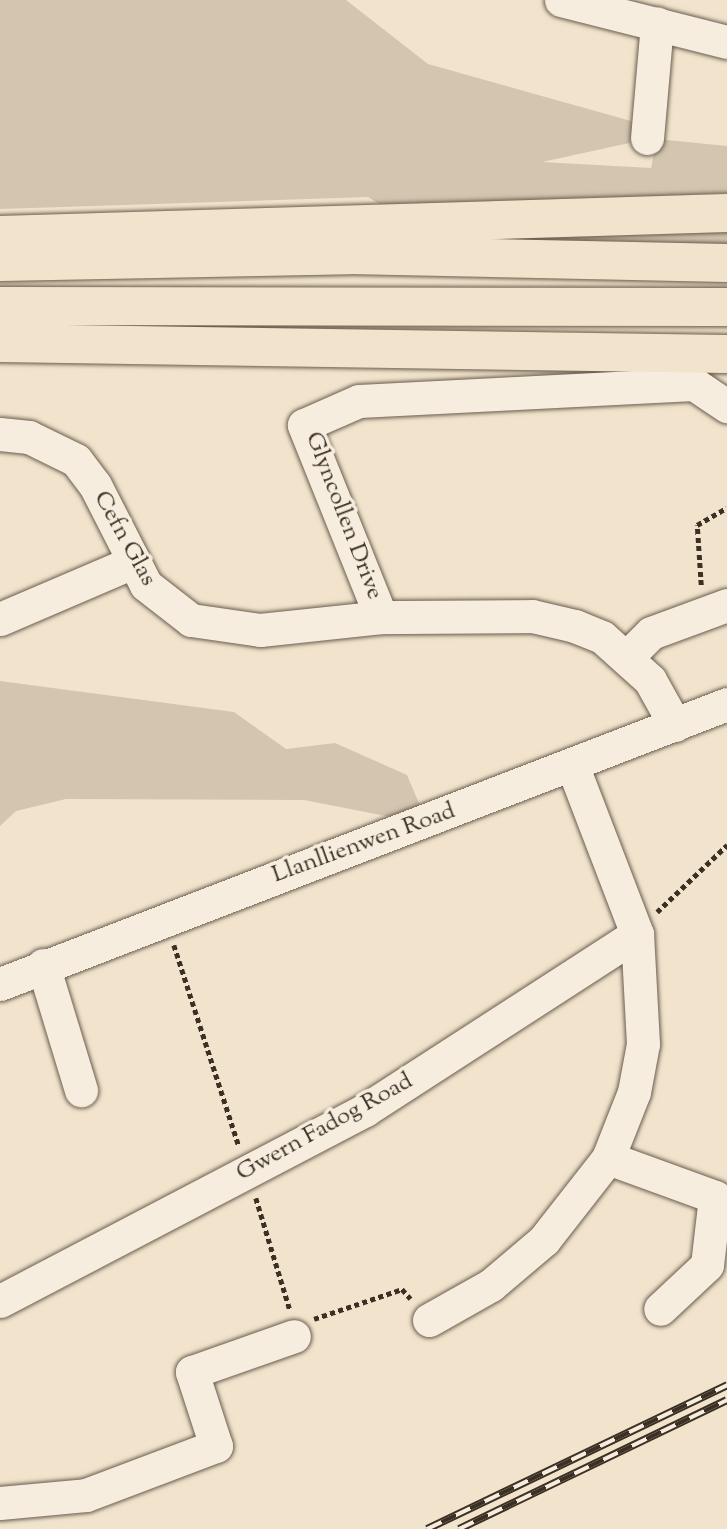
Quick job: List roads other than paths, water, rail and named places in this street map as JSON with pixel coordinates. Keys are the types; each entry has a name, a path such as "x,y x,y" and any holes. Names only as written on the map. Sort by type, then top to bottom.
{"highway":[{"path":"0,235 727,213"},
{"path":"0,262 349,255 727,263"},
{"path":"0,306 727,307"},
{"path":"0,343 727,354"}],"street":[{"path":"561,0 727,42"},
{"path":"647,138 657,23"},
{"name":"Glyncollen Drive","path":"675,725 650,680 602,637 532,616 381,617 304,425 359,401 694,384 727,406"},
{"name":"Cefn Glas","path":"0,434 41,442 76,460 95,485 132,562 165,605 221,628 260,630 381,617"},
{"path":"0,619 132,562"},
{"path":"626,658 651,633 715,609"},
{"name":"Llanllienwen Road","path":"0,984 166,917 573,767 727,704"},
{"path":"429,1320 491,1285 544,1240 608,1158 634,1092 643,1044 637,934 573,767"},
{"name":"Gwern Fadog Road","path":"0,1301 365,1110 637,934"},
{"path":"43,965 81,1090"},
{"path":"608,1158 715,1197 707,1265 660,1309"},
{"path":"0,1503 86,1495 216,1446 192,1372 294,1336"}],"railway":[{"path":"427,1529 727,1385"},
{"path":"459,1529 727,1400"}]}
